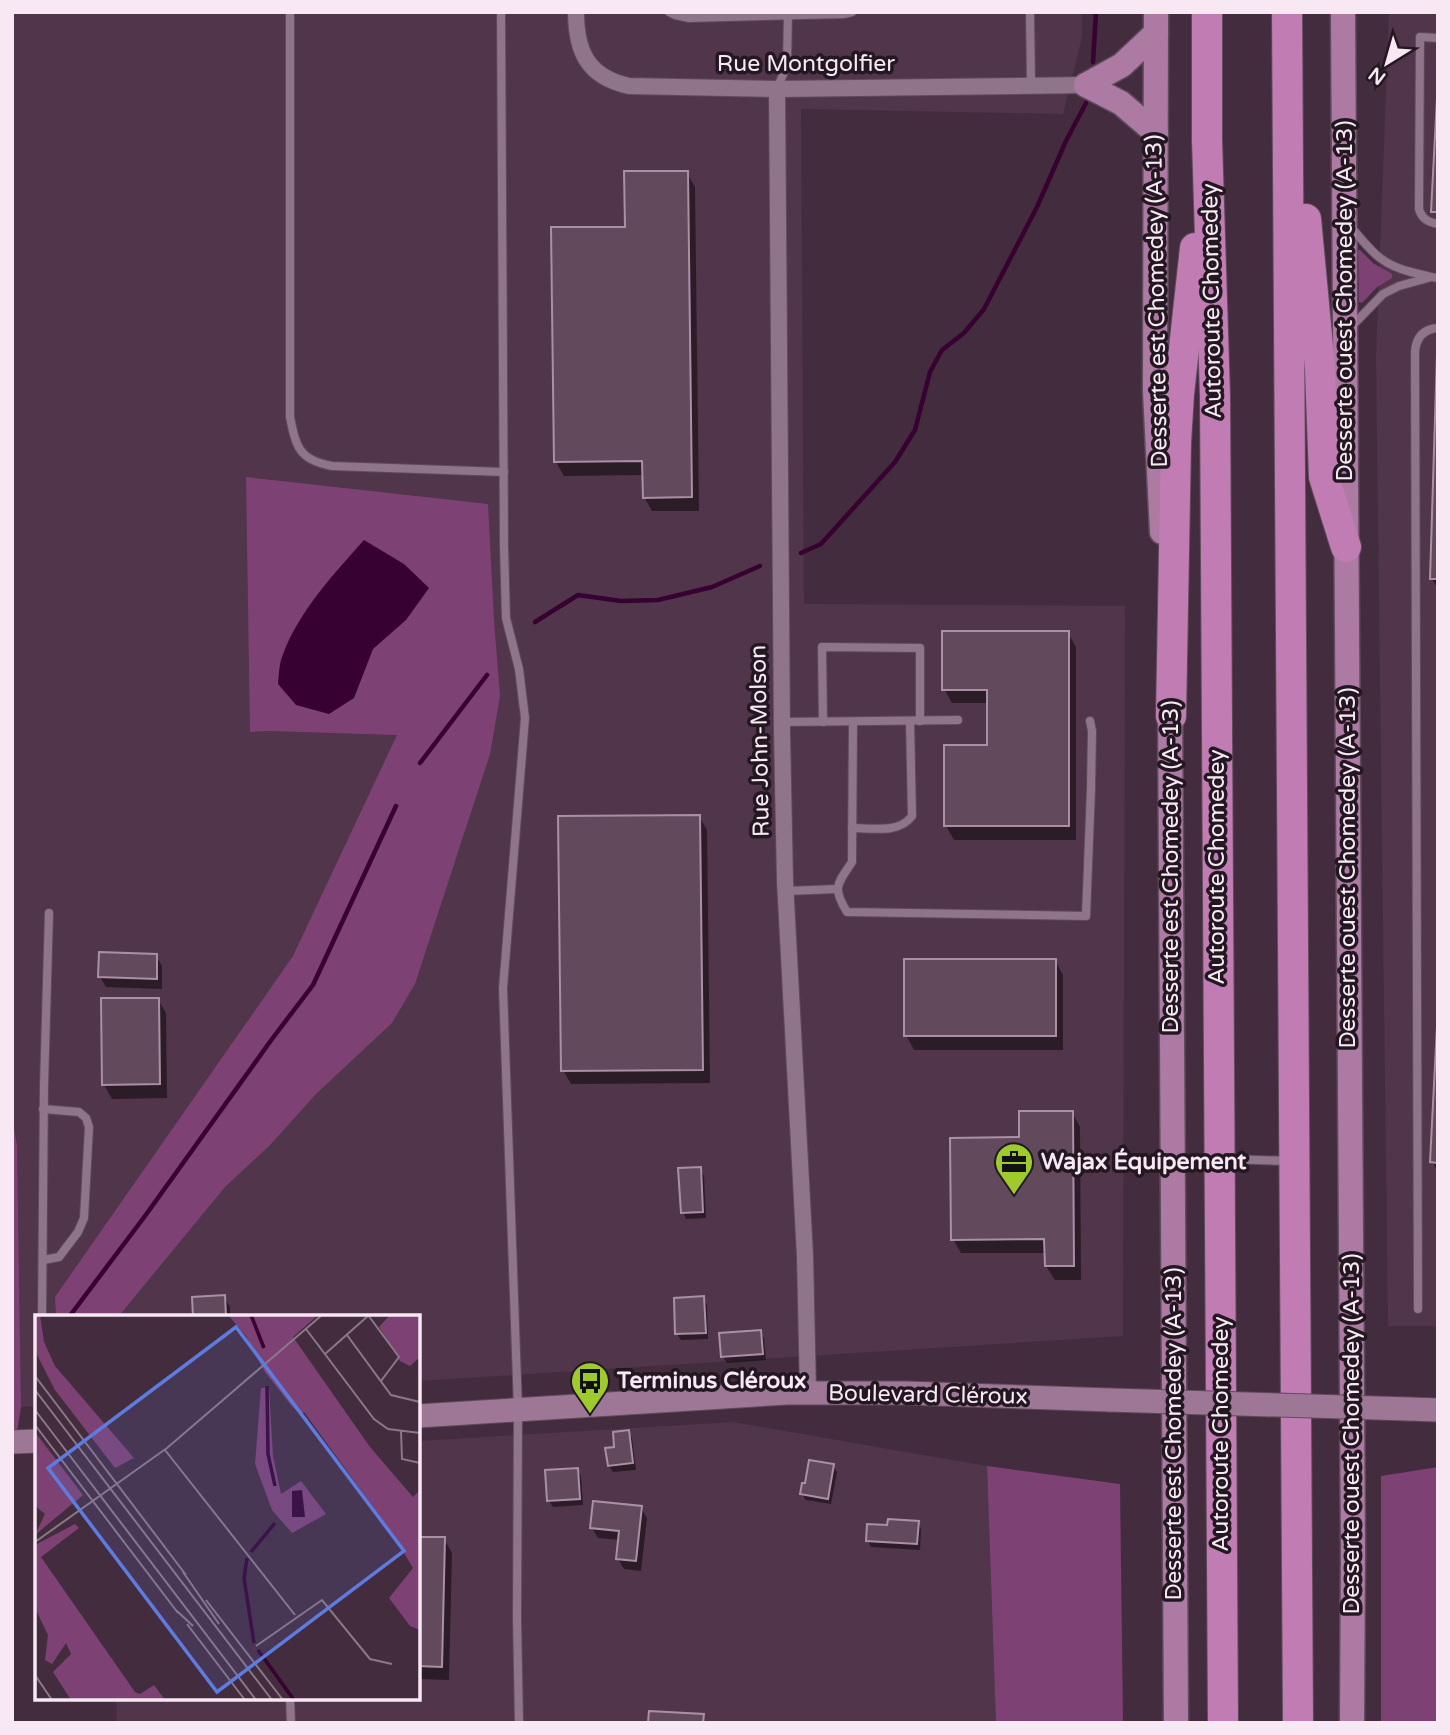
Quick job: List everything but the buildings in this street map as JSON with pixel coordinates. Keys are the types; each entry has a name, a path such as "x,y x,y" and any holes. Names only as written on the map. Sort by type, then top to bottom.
{"highway":[{"name":"Autoroute Chomedey","path":"1207,12 1207,140 1215,396 1223,1723"},
{"path":"1287,21 1320,368 1324,477 1346,547"},
{"path":"1287,21 1298,1723"},
{"path":"1171,716 1179,394 1207,140"}],"main road":[{"name":"Desserte ouest Chomedey (A-13)","path":"1343,12 1352,1723"},
{"path":"1086,85 1122,65 1156,23"},
{"name":"Desserte est Chomedey (A-13)","path":"1156,23 1155,391 1171,716 1176,1723"},
{"path":"1086,85 1121,103 1156,133"}],"street":[{"name":"Rue Montgolfier","path":"576,12 578,41 582,54 589,64 618,84 643,87 777,89 1086,85"},
{"name":"Rue John-Molson","path":"777,89 782,722 786,891 805,1256 808,1392"},
{"name":"Boulevard Cléroux","path":"420,1416 808,1392 1438,1410"},
{"path":"12,1443 35,1441"}],"lane":[{"path":"290,12 290,417 295,442 304,454 317,463 332,466 504,472"},
{"path":"501,12 506,618 519,669 525,718 503,988 518,1409 519,1723"},
{"path":"669,12 690,18 788,13 844,15 852,12"},
{"path":"1030,12 1031,85"},
{"path":"777,89 787,65 788,13"},
{"path":"1438,38 1420,37 1419,183 1421,215 1438,224"},
{"path":"1345,220 1375,255 1385,262 1399,269 1434,277"},
{"path":"1346,332 1382,295 1399,286 1434,277"},
{"path":"1418,1309 1415,352 1423,333 1428,329 1438,328"},
{"path":"823,722 822,648 920,649 920,721"},
{"path":"782,722 958,720"},
{"path":"852,828 896,828 912,816 910,721"},
{"path":"853,722 852,862 837,889 839,899 847,912 1086,916 1091,789 1090,721"},
{"path":"786,891 837,889"},
{"path":"42,1315 43,1109 49,913"},
{"path":"43,1109 79,1112 86,1118 89,1127 85,1218 78,1232 58,1257 43,1260"},
{"path":"1219,1159 1294,1161"},
{"path":"289,1700 290,1723"}],"shaded area":[{"path":"12,12 1082,12 1082,37 1063,114 801,109 804,604 1125,606 1123,1336 420,1381 420,1315 35,1315 35,1406 21,1407 17,1145 12,1116"},
{"path":"1389,12 1438,12 1438,1326 1388,1326 1376,357"},
{"path":"1358,250 1392,274 1392,278 1377,287 1362,303 1359,302"},
{"path":"246,477 488,504 500,696 490,754 415,984 392,1023 316,1094 271,1144 225,1187 120,1315 57,1315 55,1297 293,956 397,735 250,732"},
{"path":"364,540 404,564 429,588 406,620 373,649 354,698 329,714 296,705 278,684 282,657 289,640 307,609"},
{"path":"12,1116 17,1145 21,1407 12,1463"},
{"path":"733,1422 987,1466 996,1723 117,1723 116,1700 420,1700 420,1441"},
{"path":"987,1466 1120,1484 1123,1723 996,1723"},
{"path":"1438,1467 1438,1723 1381,1723 1381,1476"}],"waterway":[{"path":"1093,62 1096,12"},
{"path":"801,553 821,544 895,462 915,430 930,372 942,350 964,333 984,309 1037,207 1086,103"},
{"path":"535,622 578,595 621,601 658,600 712,587 760,566"},
{"path":"420,763 487,675"},
{"path":"71,1315 313,985 396,806"}],"place":[{"name":"Wajax Équipement","path":"1014,1196"},
{"name":"Terminus Cléroux","path":"590,1415"}]}
